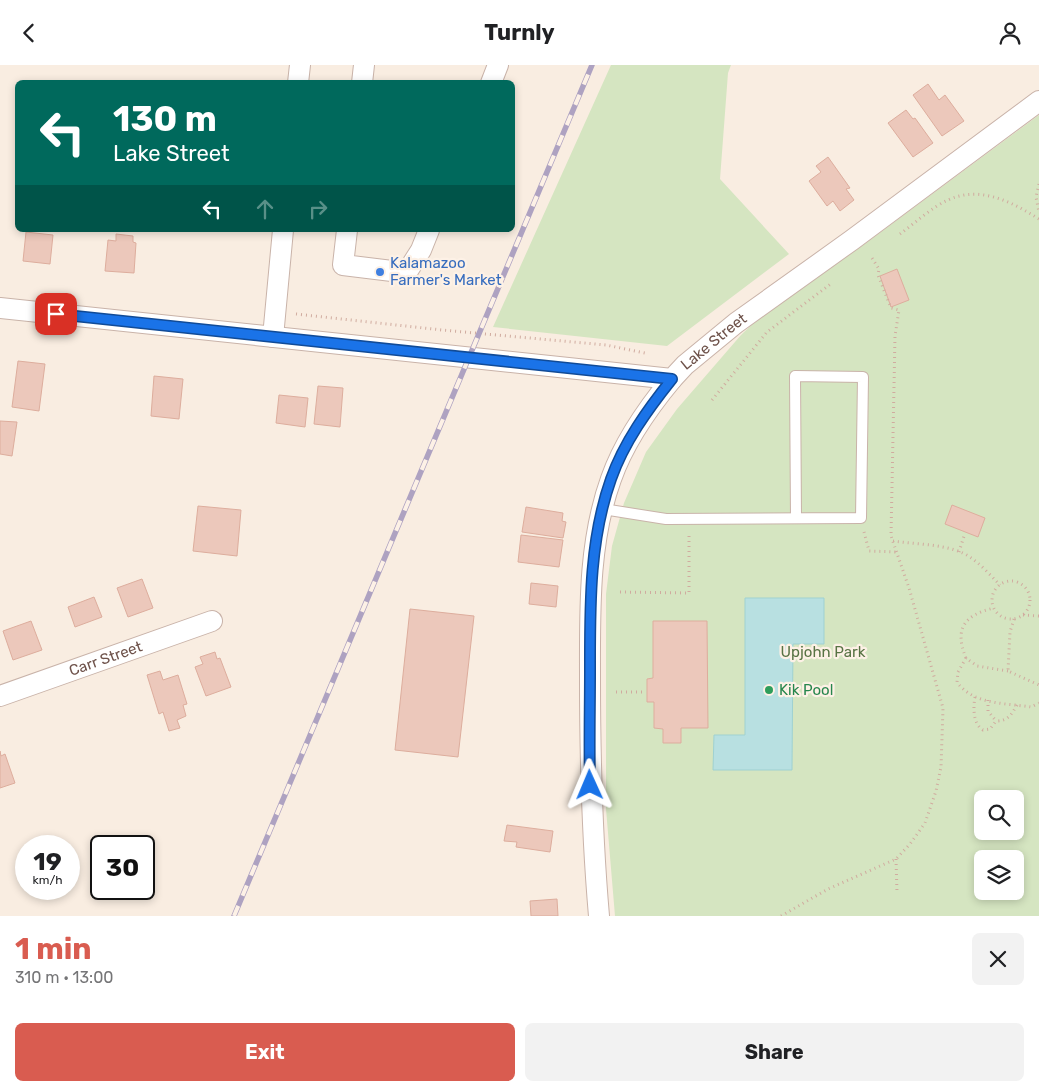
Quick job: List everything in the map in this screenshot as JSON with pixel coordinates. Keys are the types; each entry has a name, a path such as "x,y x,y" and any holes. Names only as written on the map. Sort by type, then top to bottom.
{"street":[{"path":"298,80 300,65"},
{"path":"362,80 364,65"},
{"path":"492,80 498,65"},
{"name":"Lake Street","path":"0,308 672,379 685,365 736,323 852,240 1039,101"},
{"path":"273,337 283,232"},
{"path":"347,232 344,265 392,271 409,269 421,250 428,232"},
{"path":"599,916 590,766 590,623 595,547 611,479 622,455 638,425 672,379"},
{"name":"Carr Street","path":"0,696 212,621"}],"lane":[{"path":"603,509 666,519 860,518 863,377 795,376 796,518"}],"path":[{"path":"1039,184 1036,197 1039,213"},
{"path":"893,239 946,200 962,195 987,194 1018,206 1039,219"},
{"path":"781,916 828,889 896,859 925,823 936,791 941,767 943,739 942,709 936,679 891,536 895,336 899,310 891,309 878,275 878,269 870,255 878,250"},
{"path":"712,400 767,332 838,279"},
{"path":"292,313 606,345 645,353"},
{"path":"620,592 689,593 689,518"},
{"path":"860,518 870,551 897,552"},
{"path":"959,552 966,533"},
{"path":"893,541 959,552 982,567 1000,585"},
{"path":"1006,582 1018,583 1028,590 1029,608 1023,615 1014,619 1002,617 994,607 993,595 1000,585 1006,582"},
{"path":"994,607 980,611 970,617 961,629 960,644 966,658 977,666 1008,671 1039,685"},
{"path":"1023,615 1039,617"},
{"path":"1008,671 1010,632 1014,619"},
{"path":"966,658 958,671 957,682 963,690 975,697 1017,705 1031,707 1039,703"},
{"path":"616,692 646,692"},
{"path":"975,697 973,705 978,727 983,730 990,729 996,721"},
{"path":"988,700 988,711 996,721"},
{"path":"996,721 1009,718 1017,705"},
{"path":"896,859 897,893"}],"green space":[{"path":"611,65 731,65 728,73 720,179 789,254 667,346 493,327"},
{"name":"Upjohn Park","path":"1039,115 1039,916 615,916 606,809 606,594 612,546 624,503 646,452 677,409 741,335 766,311 866,243"}],"water":[{"name":"Kik Pool","path":"745,598 824,598 824,644 793,644 792,770 713,770 714,735 745,735"}],"building":[{"path":"928,84 939,100 945,95 964,121 942,136 913,95"},
{"path":"906,110 913,119 915,118 933,143 913,157 888,123"},
{"path":"828,157 850,188 846,189 854,200 840,211 833,201 827,206 809,181 821,172 816,166"},
{"path":"26,232 53,235 50,264 23,261"},
{"path":"116,234 133,236 133,242 136,243 134,273 105,271 108,240 116,241"},
{"path":"897,269 909,300 891,307 880,276"},
{"path":"18,361 45,364 39,411 12,407"},
{"path":"154,376 183,379 179,419 151,416"},
{"path":"318,386 343,388 340,427 314,424"},
{"path":"279,395 308,398 305,427 276,423"},
{"path":"0,421 17,422 12,456 0,454"},
{"path":"952,505 985,518 978,537 945,524"},
{"path":"198,506 241,510 237,556 193,551"},
{"path":"526,507 563,513 562,521 566,522 563,538 522,532"},
{"path":"521,535 563,540 559,567 518,562"},
{"path":"142,579 153,608 128,617 117,588"},
{"path":"531,583 558,586 556,607 529,604"},
{"path":"94,597 102,617 75,627 68,607"},
{"path":"410,609 474,616 458,757 395,750"},
{"path":"31,621 42,650 13,660 3,631"},
{"path":"653,621 707,621 708,728 681,728 681,743 663,743 663,729 654,728 654,702 647,702 647,679 653,678"},
{"path":"215,652 217,659 220,658 231,687 206,696 195,667 203,664 200,657"},
{"path":"160,671 163,680 178,675 187,704 183,705 186,716 177,720 180,728 169,731 163,712 159,714 147,675"},
{"path":"0,751 1,756 5,754 15,783 0,788"},
{"path":"507,825 553,831 550,852 516,847 517,842 504,841"},
{"path":"557,899 558,916 531,916 530,901"}],"railway":[{"path":"234,916 592,65"}],"place":[{"name":"Kalamazoo Farmer's Market","path":"380,272"},
{"name":"Kik Pool","path":"769,690"}],"route":[{"path":"56,314 672,379 638,425 611,479 595,547 590,623 590,785"}]}
